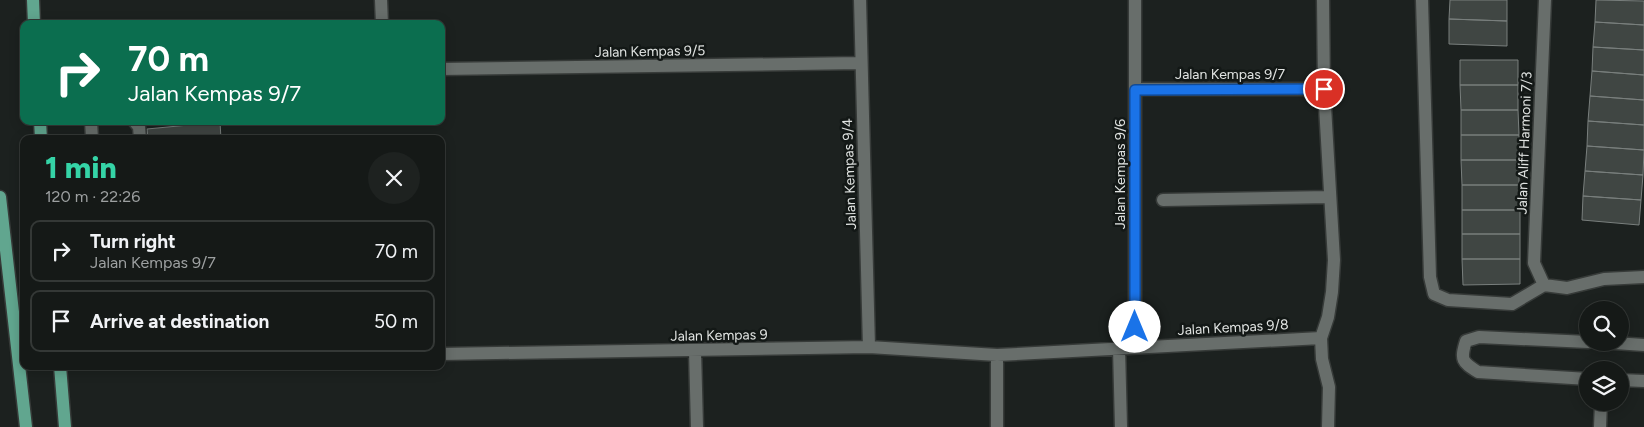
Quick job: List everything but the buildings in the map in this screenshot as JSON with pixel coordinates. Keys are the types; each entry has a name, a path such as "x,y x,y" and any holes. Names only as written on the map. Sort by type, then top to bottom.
{"main road":[{"path":"33,0 34,20"},
{"path":"0,197 26,427"},
{"path":"60,370 65,427"}],"street":[{"path":"381,0 382,20"},
{"name":"Jalan Kempas 9/4","path":"860,0 860,63 869,347"},
{"name":"Jalan Kempas 9/6","path":"1135,0 1135,347"},
{"path":"1323,0 1324,89 1334,260 1328,317 1321,338 1322,359 1329,387 1328,427"},
{"path":"1422,0 1430,277 1434,294 1448,300 1512,304 1544,285 1567,288 1604,278 1644,277"},
{"name":"Jalan Aliff Harmoni 7/3","path":"1544,285 1534,263 1545,0"},
{"name":"Jalan Kempas 9/5","path":"445,69 860,63"},
{"name":"Jalan Kempas 9/7","path":"1135,90 1324,89"},
{"path":"1162,200 1330,196"},
{"path":"1579,342 1479,337 1466,342 1462,355 1465,363 1478,372 1579,378"},
{"name":"Jalan Kempas 9/8","path":"997,355 1321,338"},
{"path":"1629,344 1644,345"},
{"name":"Jalan Kempas 9","path":"445,354 869,347 997,355"},
{"path":"1119,348 1121,427"},
{"path":"695,351 697,427"},
{"path":"997,355 997,427"},
{"path":"1629,380 1644,381"},
{"path":"1600,427 1601,411"}],"route":[{"path":"1135,327 1135,90 1324,89"}]}
